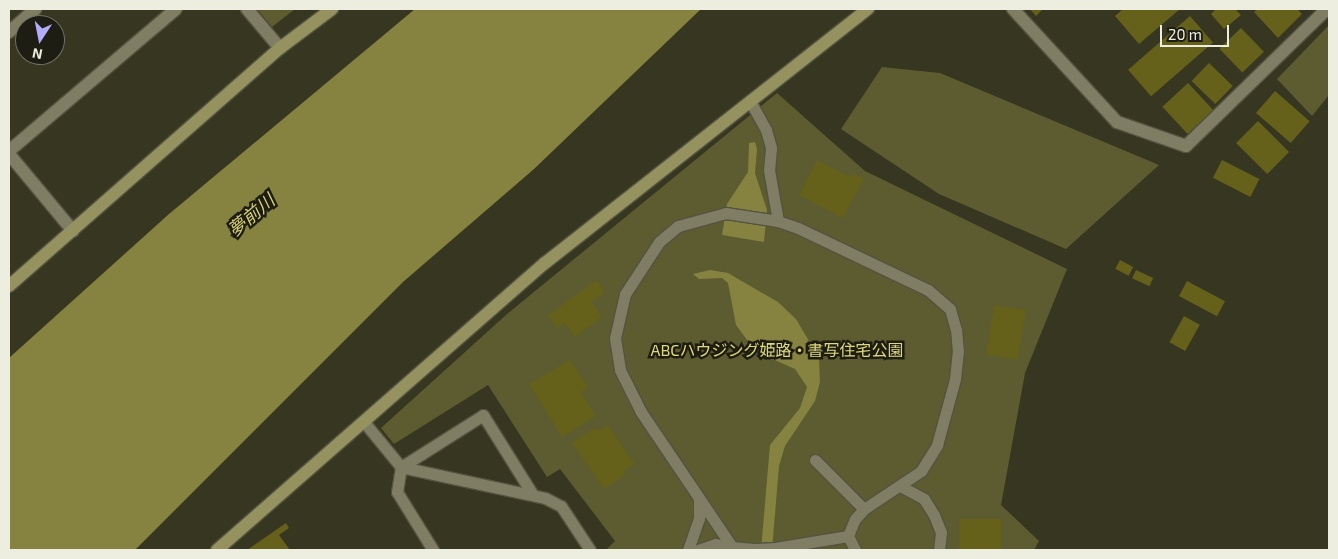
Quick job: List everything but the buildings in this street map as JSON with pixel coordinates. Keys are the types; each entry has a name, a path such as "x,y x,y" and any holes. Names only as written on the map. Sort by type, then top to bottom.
{"street":[{"path":"9,32 35,9"},
{"path":"73,232 9,153 176,9"},
{"path":"247,9 280,48"},
{"path":"9,286 73,232 280,48 332,9"},
{"path":"217,550 545,263 868,9"},
{"path":"1014,9 1118,122 1186,146 1327,9"}],"lane":[{"path":"750,101 766,130 771,148 769,170 773,221"},
{"path":"732,547 641,412 620,370 615,338 625,294 659,242 678,226 726,213 773,221 928,290 950,309 956,330 958,352 948,407 936,445 921,471 864,509 855,518 848,536 855,550"},
{"path":"433,550 397,492 401,467 483,415 533,495"},
{"path":"364,422 401,467 533,495 561,506 590,550"},
{"path":"815,460 864,509"},
{"path":"900,486 924,499 941,532 939,550"},
{"path":"688,550 699,518 699,499"},
{"path":"698,550 715,544 757,550 848,536"}],"green space":[{"path":"257,9 295,9 272,27"},
{"path":"1329,25 1329,95 1312,116 1277,79"},
{"path":"882,67 940,73 1159,165 1066,249 939,194 841,129"},
{"name":"ABCハウジング姫路・書写住宅公園","path":"777,93 865,171 1067,269 1025,373 1001,505 1039,541 1034,550 606,550 615,541 560,469 547,477 488,385 394,444 381,428 507,314"}],"water":[{"name":"夢前川","path":"415,9 701,9 534,169 403,282 135,550 9,550 9,358 169,214"},
{"path":"755,142 757,149 755,173 767,210 764,242 722,235 727,204 748,172 749,143"},
{"path":"710,270 728,273 778,302 796,319 819,358 820,382 815,401 785,446 779,466 772,550 761,550 770,445 800,408 807,387 795,369 766,356 750,344 736,325 728,283 722,278 699,279 693,274"}]}
